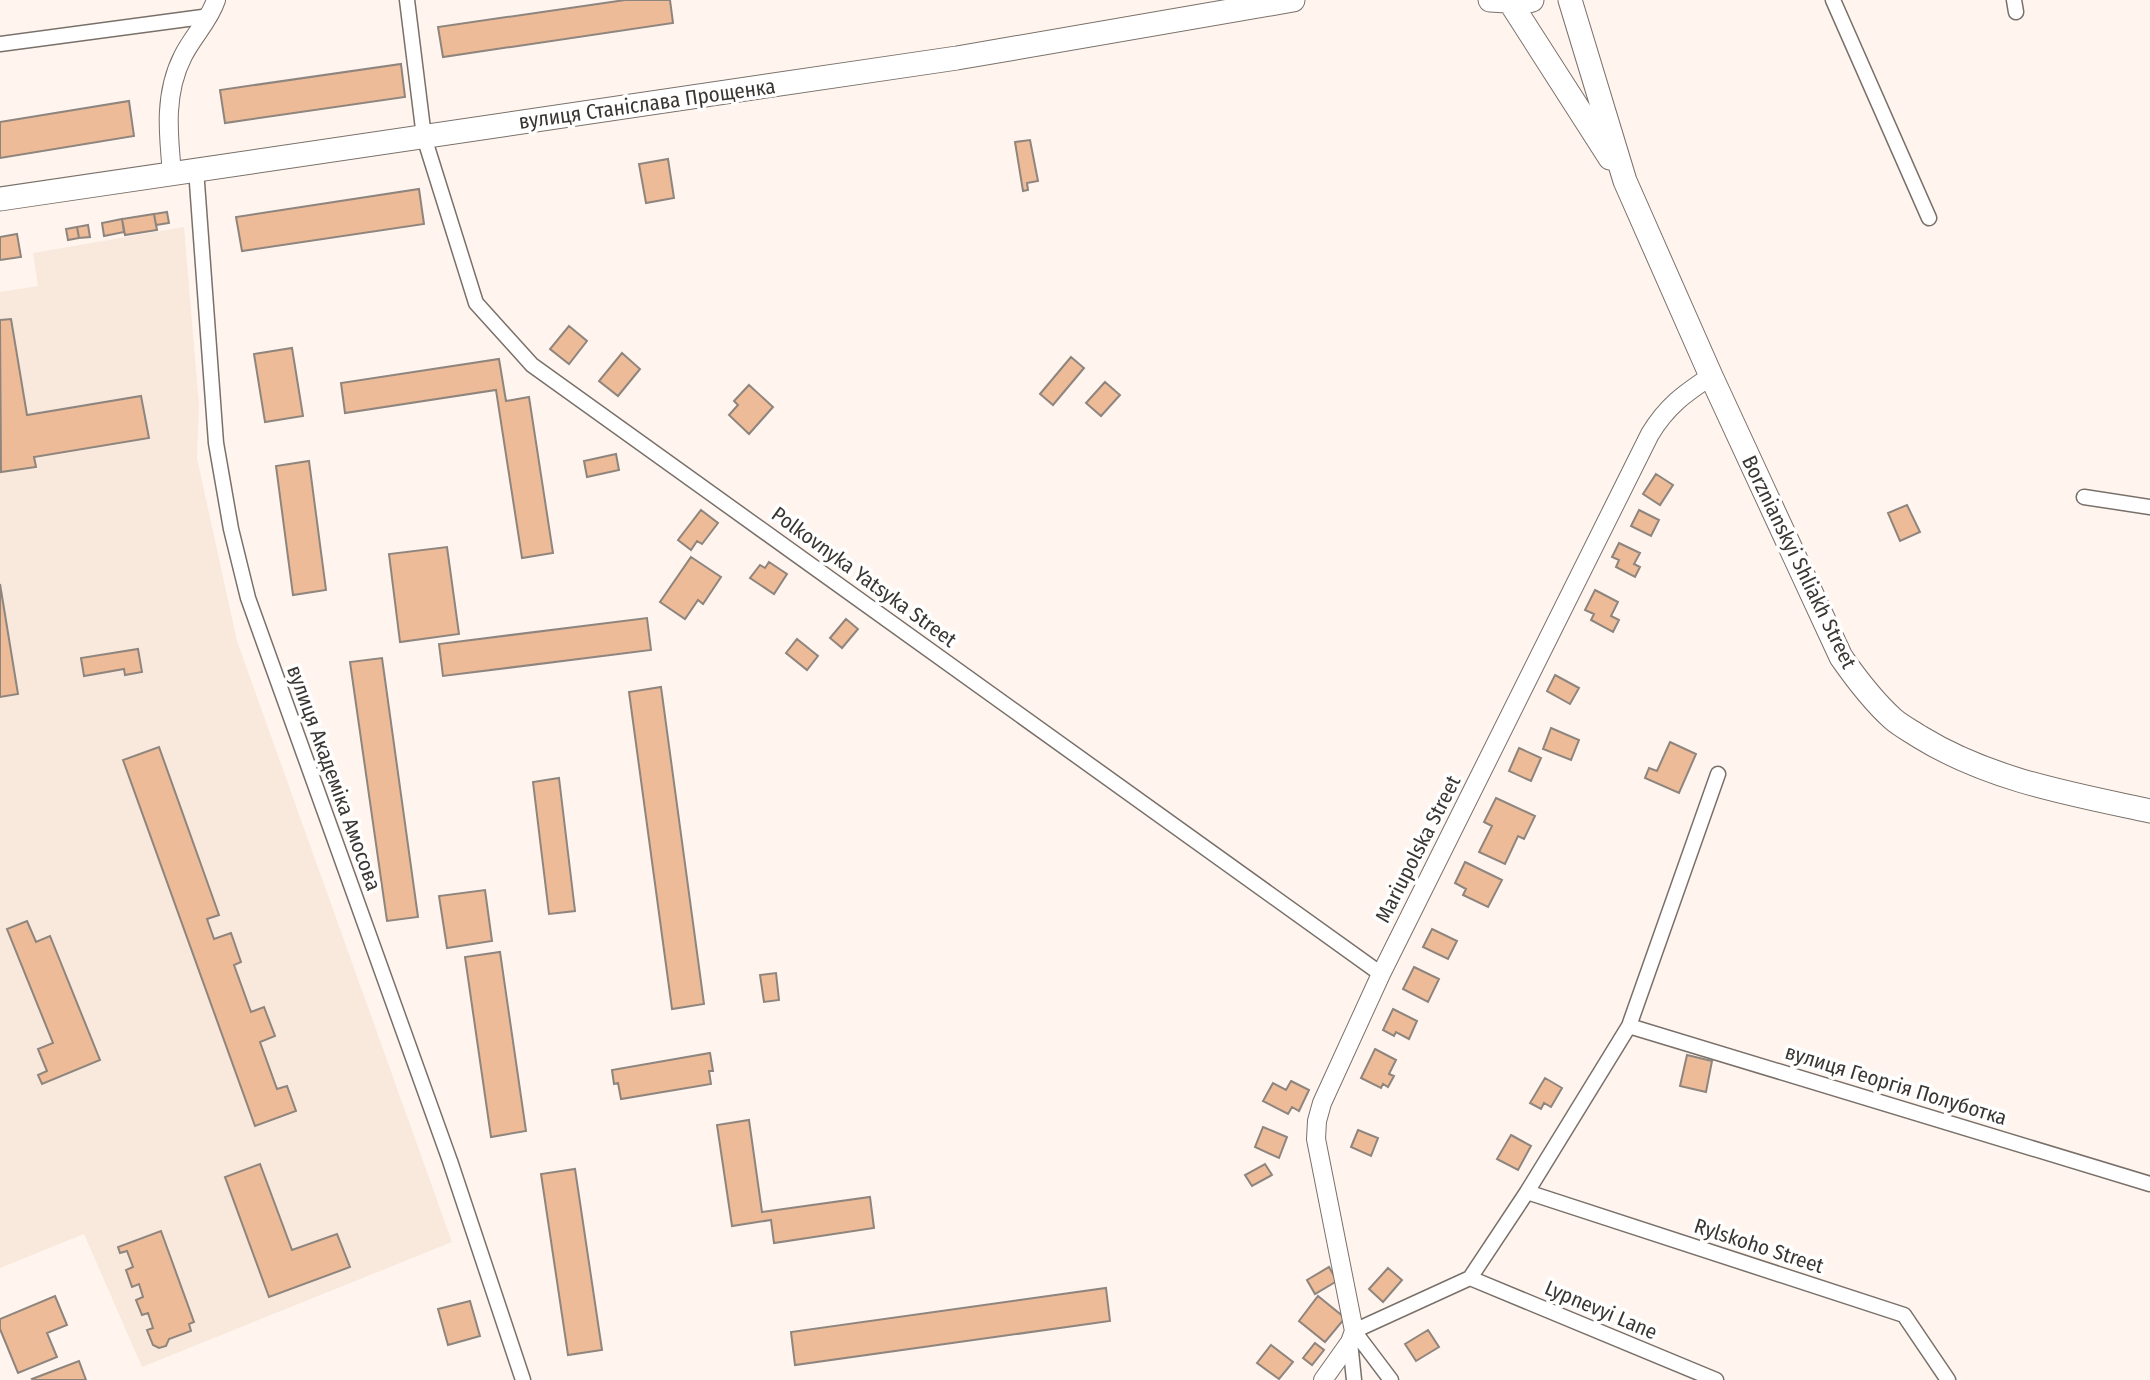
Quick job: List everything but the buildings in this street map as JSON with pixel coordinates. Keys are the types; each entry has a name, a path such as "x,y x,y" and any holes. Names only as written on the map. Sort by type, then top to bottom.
{"main road":[{"name":"вулиця Станіслава Прощенка","path":"0,199 957,58 1293,0"},
{"name":"Borznianskyi Shliakh Street","path":"1510,0 1625,181"},
{"name":"Borznianskyi Shliakh Street","path":"1570,0 1625,181 1711,376 1841,657 1872,698 1895,721 1938,748 1983,768 2049,789 2150,811"}],"street":[{"name":"Polkovnyka Yatsyka Street","path":"407,0 424,137 477,303 532,365 1381,974"},
{"path":"1833,0 1929,218"},
{"path":"0,44 213,8"},
{"path":"172,173 169,124 172,79 195,34 213,8"},
{"name":"вулиця Академіка Амосова","path":"196,169 216,443 230,529 247,598 450,1161 523,1380"},
{"name":"Mariupolska Street","path":"1352,1337 1319,1160 1316,1130 1322,1103 1381,974 1650,434 1662,414 1677,399 1711,376"},
{"path":"2084,497 2150,507"},
{"path":"1323,1380 1352,1337 1470,1278 1527,1192 1629,1026 1718,774"},
{"name":"вулиця Георгія Полуботка","path":"1629,1026 2150,1184"},
{"name":"Rylskoho Street","path":"1527,1192 1904,1315 1948,1380"},
{"name":"Lypnevyi Lane","path":"1470,1278 1716,1380"},
{"path":"1352,1337 1354,1380"},
{"path":"1352,1337 1391,1380"}],"shaded area":[{"path":"184,227 199,405 197,458 237,641 452,1242 142,1367 84,1234 0,1268 0,292 38,286 33,253"}]}
